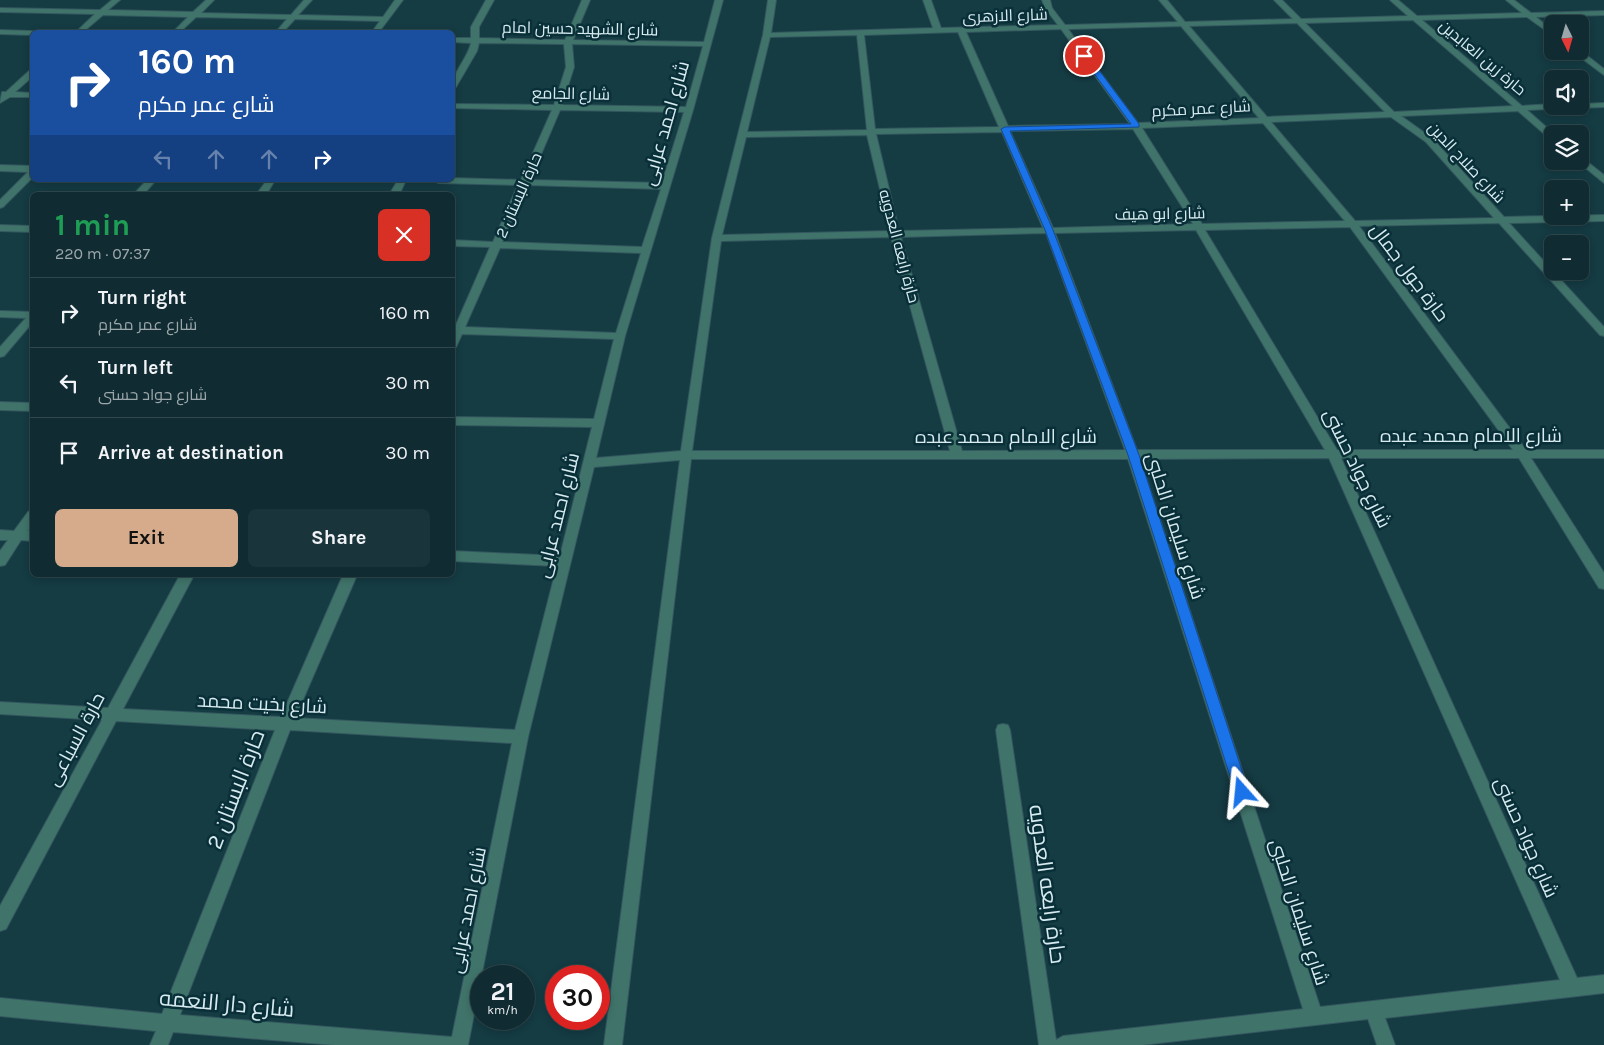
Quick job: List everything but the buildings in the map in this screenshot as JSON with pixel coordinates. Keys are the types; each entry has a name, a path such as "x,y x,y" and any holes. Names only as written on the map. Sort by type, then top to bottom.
{"street":[{"path":"2,11 18,0"},
{"path":"81,30 116,0"},
{"path":"178,30 210,0"},
{"path":"282,30 308,0"},
{"path":"378,30 399,0"},
{"path":"455,81 472,50 475,40 475,27 490,0"},
{"path":"568,42 586,0"},
{"name":"شارع احمد عرابى","path":"459,1045 521,737 620,336 689,110 719,0"},
{"path":"613,1045 686,455 717,238 767,36 772,0"},
{"path":"927,0 938,31"},
{"name":"شارع جواد حسنى","path":"1046,0 1136,126 1199,227 1333,454 1572,988"},
{"name":"حارة جول جمال","path":"1163,0 1181,24 1352,224 1522,453 1604,584"},
{"name":"شارع صلاح الدين","path":"1278,0 1392,114 1418,130 1429,140 1604,333"},
{"name":"حارة زين العابدين","path":"1394,0 1544,129"},
{"path":"1510,0 1544,27"},
{"path":"2,11 386,19"},
{"name":"شارع الازهرى","path":"767,36 1604,13"},
{"name":"شارع سليمان الحلبى","path":"961,30 1049,230 1133,455 1314,1017"},
{"path":"0,32 30,33"},
{"name":"حارة رابعه العدويه","path":"860,33 872,132 895,234 957,455"},
{"name":"شارع الشهيد حسين امام","path":"455,40 707,44"},
{"name":"حارة البستان 2","path":"456,330 557,108 570,67 568,42"},
{"path":"1587,60 1604,73"},
{"path":"0,101 4,94 30,74"},
{"path":"4,94 30,95"},
{"path":"1589,106 1604,105"},
{"name":"شارع الجامع","path":"455,106 689,110"},
{"name":"شارع عمر مكرم","path":"742,135 1136,126 1544,107"},
{"path":"1589,167 1604,180"},
{"path":"0,168 30,169"},
{"path":"0,204 30,175"},
{"path":"455,180 666,186"},
{"path":"141,192 150,182"},
{"name":"شارع ابو هيف","path":"717,238 1604,218"},
{"path":"0,228 30,229"},
{"path":"455,243 647,250"},
{"path":"0,314 30,316"},
{"path":"0,354 30,318"},
{"path":"456,330 620,336"},
{"path":"0,406 30,407"},
{"path":"455,422 599,424"},
{"name":"شارع الامام محمد عبده","path":"589,463 686,455 1604,454"},
{"path":"0,561 30,518"},
{"path":"0,535 30,536"},
{"path":"455,556 565,561"},
{"name":"حارة السباعى","path":"0,923 186,577"},
{"name":"حارة البستان 2","path":"159,1045 285,724 349,577"},
{"name":"شارع بخيت محمد","path":"0,708 521,737"},
{"name":"حارة رابعه العدويه","path":"1003,730 1048,1045"},
{"path":"1062,1045 1103,1043 1604,984"},
{"name":"شارع دار النعمه","path":"0,1006 168,1023 450,1045"},
{"path":"1373,1010 1386,1045"}],"route":[{"path":"1084,56 1136,126 1005,129 1049,230 1133,455 1242,792"}]}
